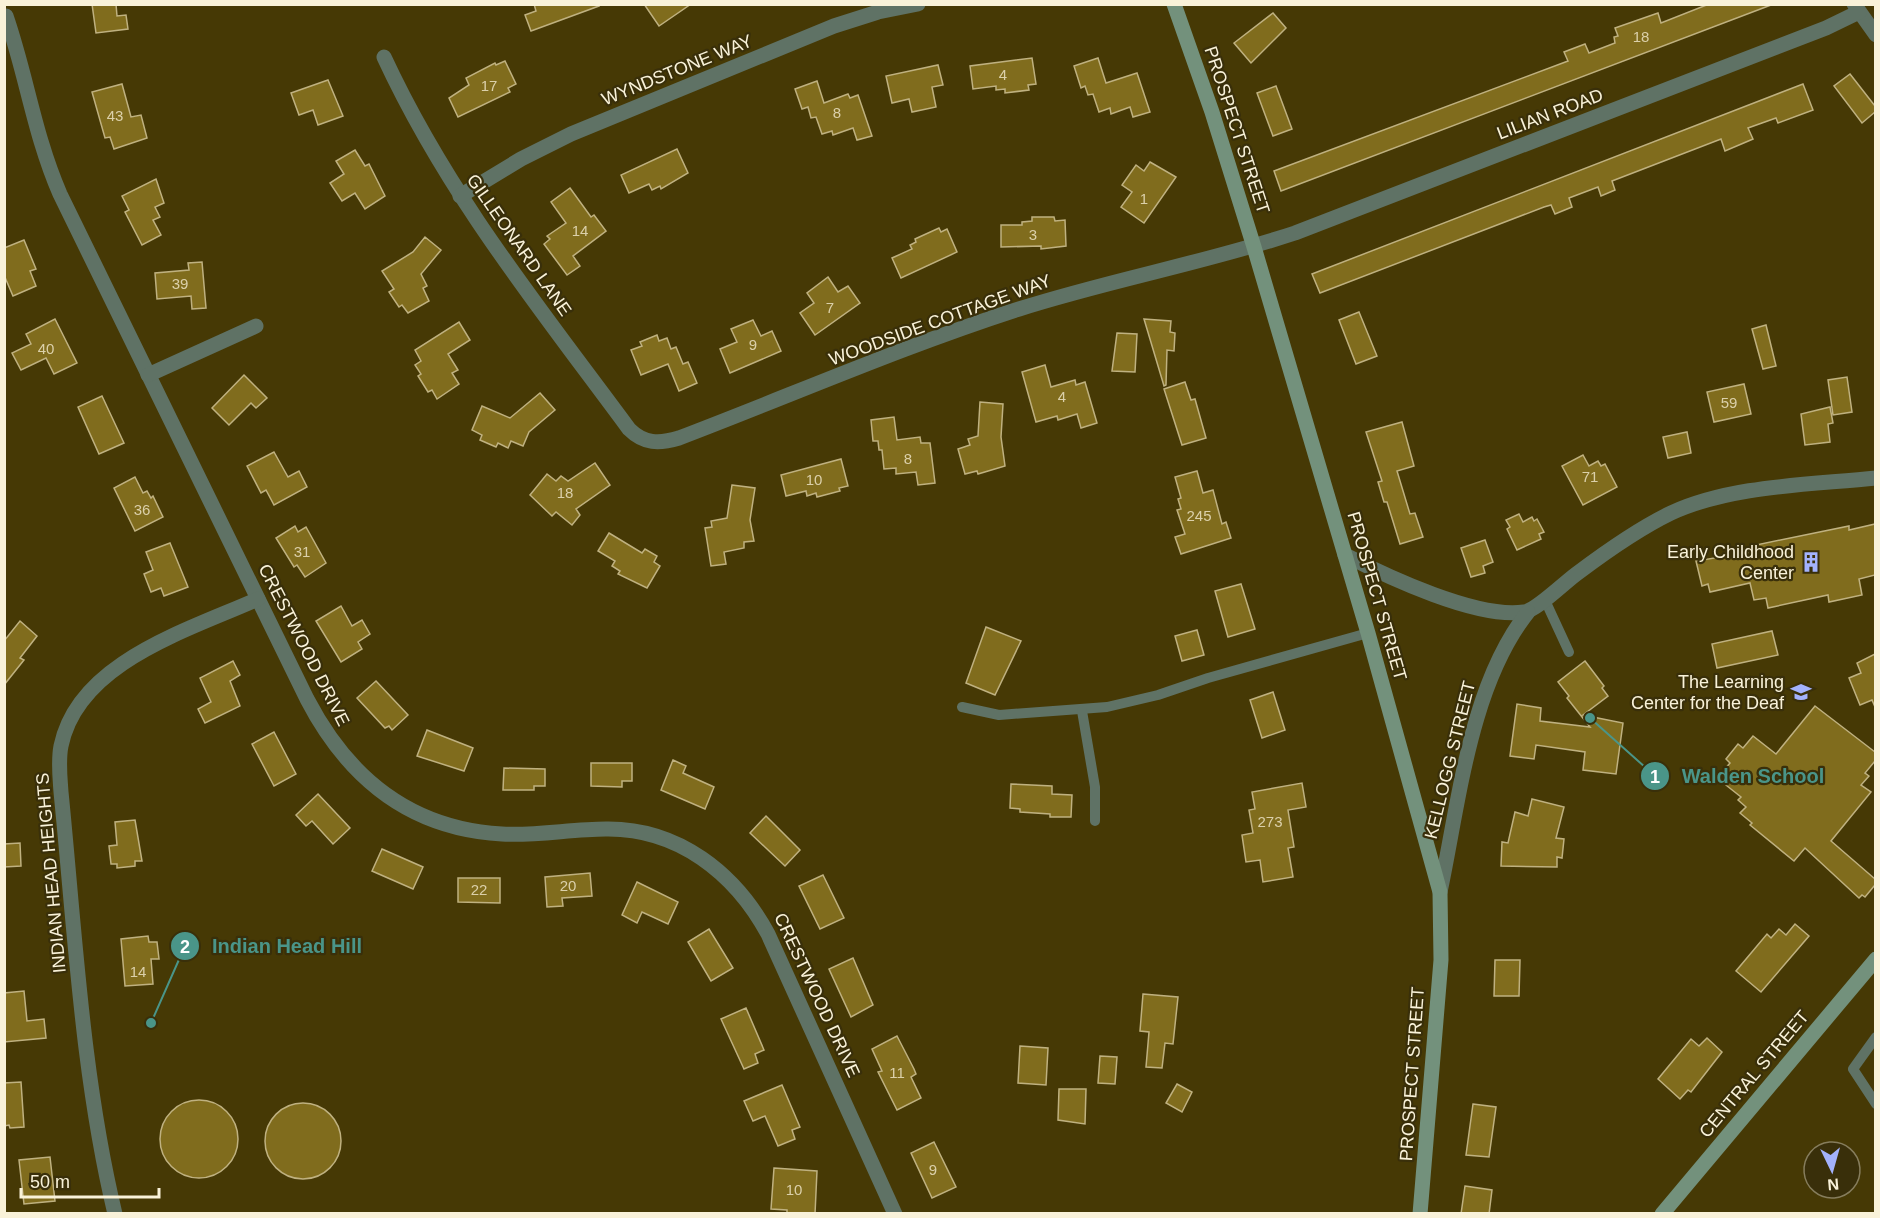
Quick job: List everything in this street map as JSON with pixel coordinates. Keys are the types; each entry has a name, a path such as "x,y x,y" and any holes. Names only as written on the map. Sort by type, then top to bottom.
{"street":[{"name":"WYNDSTONE WAY","path":"460,196 521,159 581,130 845,22 878,12 918,4"},
{"name":"PROSPECT STREET","path":"1174,4 1212,112 1254,247 1368,633 1440,892 1441,960 1420,1214"},
{"name":"LILIAN ROAD","path":"1254,247 1815,32 1857,8"},
{"path":"1857,8 1875,35"},
{"name":"CRESTWOOD DRIVE","path":"6,16 46,163 258,599 330,741 358,774 394,801 433,819 500,834 608,829 649,834 687,848 720,872 748,902 768,934 895,1214"},
{"name":"GILLEONARD LANE","path":"384,57 428,146 496,250 628,429 645,441"},
{"name":"WOODSIDE COTTAGE WAY","path":"645,441 667,442 679,438 1018,309 1143,274 1254,247"},
{"path":"148,375 256,326"},
{"name":"KELLOGG STREET","path":"1440,892 1472,739 1487,685 1507,643 1528,612 1627,539 1670,514 1691,505 1742,493 1875,477"},
{"path":"1345,555 1393,578 1464,603 1502,613 1528,612"},
{"name":"INDIAN HEAD HEIGHTS","path":"115,1214 102,1160 93,1100 61,792 61,748 75,709 100,680 140,653 258,599"},
{"name":"CENTRAL STREET","path":"1662,1214 1875,959"}],"lane":[{"path":"1544,598 1569,652"},
{"path":"962,707 999,715 1082,711 1133,702 1368,633"},
{"path":"1082,711 1095,787 1095,821"},
{"path":"1875,1037 1853,1069 1875,1104"}],"building":[{"path":"92,4 116,4 117,16 126,15 128,29 96,33"},
{"path":"534,4 598,4 599,6 531,31 525,15 536,11"},
{"path":"644,4 691,4 659,26"},
{"path":"1709,4 1771,5 1281,191 1274,171 1568,61 1564,52 1585,44 1589,53 1615,43 1614,37 1618,36 1615,28 1658,13 1661,23"},
{"path":"1273,13 1286,28 1251,63 1234,43"},
{"path":"1032,58 1036,84 1028,85 1029,90 1005,93 1005,89 996,90 996,86 973,89 970,66"},
{"path":"1098,58 1106,83 1137,73 1150,112 1133,117 1130,107 1111,114 1110,108 1099,112 1093,94 1088,95 1085,86 1081,88 1074,66"},
{"path":"505,61 516,84 508,88 510,92 458,117 449,98 469,85 466,78 495,63 496,65"},
{"path":"938,65 943,85 932,87 936,107 912,112 909,99 892,103 886,76"},
{"path":"1850,74 1875,106 1875,112 1862,123 1834,86"},
{"path":"328,80 343,116 318,125 313,110 299,115 291,93"},
{"path":"817,81 824,103 848,94 850,98 858,95 872,136 857,140 853,128 833,135 832,131 822,134 816,117 811,118 808,107 802,109 795,89"},
{"path":"122,84 131,117 141,115 147,138 114,149 110,137 105,138 92,92"},
{"path":"1803,84 1813,110 1778,123 1776,118 1748,128 1753,139 1725,151 1721,139 1612,181 1615,190 1601,196 1598,187 1569,198 1572,207 1555,214 1551,205 1544,207 1320,293 1312,274"},
{"path":"1276,86 1292,129 1273,136 1257,93"},
{"path":"677,149 688,173 661,189 660,186 652,190 649,184 629,193 621,175"},
{"path":"355,150 365,166 369,164 385,196 365,209 355,193 342,201 330,183 344,174 336,161"},
{"path":"1150,162 1176,177 1144,223 1121,207 1132,192 1122,185 1136,165 1144,171"},
{"path":"156,179 164,203 155,207 160,217 153,220 161,235 142,245 125,212 129,210 122,196"},
{"path":"570,188 591,217 594,215 606,231 573,256 580,266 567,275 544,244 550,239 547,236 566,223 551,202"},
{"path":"1032,217 1054,217 1055,221 1065,220 1066,246 1041,249 1041,246 1001,247 1001,225 1022,225 1022,222 1032,221"},
{"path":"939,228 941,232 947,229 957,252 901,278 892,258 912,249 910,245 916,242 915,239"},
{"path":"425,237 441,250 421,274 427,286 423,288 429,301 408,313 402,305 399,307 389,292 394,289 382,271 413,252"},
{"path":"24,240 36,269 30,271 36,286 13,296 4,275 4,248"},
{"path":"202,262 206,308 192,309 191,296 157,299 155,273 189,270 188,263"},
{"path":"828,277 838,292 848,286 860,303 815,335 800,313 814,303 807,293"},
{"path":"1359,312 1377,356 1356,364 1339,320"},
{"path":"55,319 77,363 54,374 46,358 21,370 12,353 31,344 26,334"},
{"path":"1144,319 1171,321 1170,332 1175,333 1174,351 1167,350 1166,385 1164,386"},
{"path":"753,320 761,336 772,331 781,351 730,373 720,349 737,342 731,329"},
{"path":"459,322 470,340 448,354 458,370 452,373 459,384 437,399 432,390 428,392 418,376 421,374 415,365 421,361 415,350"},
{"path":"1766,325 1776,366 1763,369 1752,329"},
{"path":"1117,333 1137,334 1135,372 1112,371"},
{"path":"657,335 659,341 667,338 671,349 676,347 683,364 688,362 697,383 679,391 668,364 641,375 631,350 642,346 640,342"},
{"path":"1045,365 1051,387 1075,380 1076,385 1085,382 1097,423 1081,428 1077,414 1058,420 1057,416 1036,422 1022,372"},
{"path":"244,375 267,398 256,408 251,403 229,425 212,408"},
{"path":"1847,377 1852,412 1833,415 1828,380"},
{"path":"1185,382 1191,400 1195,399 1206,438 1182,445 1164,389"},
{"path":"1744,384 1751,414 1714,422 1707,392"},
{"path":"540,393 555,410 529,432 523,446 511,441 508,448 498,443 496,447 480,440 482,435 472,430 482,406 510,418"},
{"path":"102,396 124,443 99,454 78,407"},
{"path":"980,402 1003,404 1001,437 1005,466 978,474 977,471 965,474 958,449 970,445 968,439 978,436"},
{"path":"1830,407 1833,423 1828,424 1830,442 1805,445 1801,414"},
{"path":"894,417 897,440 920,437 921,443 930,443 935,483 918,485 916,472 896,474 896,468 884,469 882,450 879,450 878,441 873,441 871,420"},
{"path":"1402,422 1414,466 1397,471 1410,514 1415,513 1423,537 1400,544 1387,502 1384,502 1378,482 1382,481 1366,432"},
{"path":"1687,432 1691,453 1668,458 1663,437"},
{"path":"274,452 288,477 299,471 307,487 274,505 266,490 261,493 247,466"},
{"path":"1583,455 1589,466 1598,461 1601,466 1605,464 1617,487 1583,505 1562,466"},
{"path":"841,459 848,486 839,488 840,491 817,497 816,493 807,496 806,491 786,496 781,475"},
{"path":"595,463 610,485 576,509 580,515 572,525 556,512 552,516 530,495 547,474 556,481 561,476 568,481"},
{"path":"1197,471 1203,493 1213,490 1222,524 1226,522 1231,538 1181,554 1175,537 1185,534 1177,510 1181,509 1178,499 1181,498 1175,477"},
{"path":"135,477 143,493 147,491 151,498 153,496 163,517 135,531 114,488"},
{"path":"732,485 755,488 750,520 754,541 744,542 744,548 724,552 726,564 711,566 705,528 712,527 711,521 727,518"},
{"path":"1519,514 1523,522 1532,517 1534,521 1537,519 1544,532 1539,534 1541,539 1517,550 1507,529 1510,527 1506,520"},
{"name":"Early Childhood Center","path":"1875,524 1875,575 1859,579 1862,595 1829,602 1828,595 1768,608 1766,598 1754,600 1750,583 1710,592 1708,584 1702,586 1696,561 1757,551 1756,545 1849,526 1849,530"},
{"path":"295,526 298,532 306,527 326,563 305,577 297,565 294,567 276,538"},
{"path":"609,533 642,553 645,549 657,556 654,562 660,566 647,588 618,574 620,571 612,566 615,561 598,551"},
{"path":"1485,540 1493,562 1483,566 1485,573 1471,577 1461,548"},
{"path":"170,543 188,587 164,596 161,588 151,592 144,574 153,570 146,552"},
{"path":"1241,584 1255,629 1228,637 1215,591"},
{"path":"341,606 352,626 362,620 370,634 358,642 362,649 341,662 316,621"},
{"path":"20,621 37,636 20,658 24,660 4,685 4,641"},
{"path":"986,627 1021,641 995,695 966,683"},
{"path":"1197,630 1204,655 1182,661 1175,636"},
{"path":"1772,631 1778,655 1717,668 1712,644"},
{"path":"1875,654 1875,707 1872,700 1860,705 1849,678 1861,673 1857,663"},
{"path":"233,661 240,675 230,681 240,706 205,723 198,709 211,702 200,678"},
{"path":"1585,661 1604,686 1602,688 1608,696 1583,715 1623,723 1616,774 1583,770 1585,752 1536,745 1534,759 1510,756 1517,704 1541,708 1540,721 1590,727 1567,698 1569,696 1558,682"},
{"path":"376,681 408,715 392,730 389,726 385,728 357,698"},
{"path":"1273,692 1285,730 1262,738 1250,700"},
{"path":"1815,706 1875,752 1875,761 1865,773 1869,776 1861,785 1871,792 1831,841 1875,879 1875,885 1865,897 1862,895 1859,898 1805,848 1794,861 1750,825 1752,823 1740,813 1746,807 1738,800 1741,797 1717,778 1730,763 1726,759 1738,744 1743,748 1753,736 1776,754"},
{"path":"427,730 473,748 464,771 417,756"},
{"path":"274,732 296,774 274,786 252,744"},
{"path":"673,760 686,766 683,773 714,787 705,809 661,790"},
{"path":"591,763 632,763 632,781 622,781 622,787 591,786"},
{"path":"504,768 545,769 545,786 534,786 534,790 503,790"},
{"path":"1302,783 1306,807 1288,810 1294,847 1288,848 1293,877 1263,882 1260,860 1246,862 1242,835 1253,833 1249,810 1255,809 1252,792"},
{"path":"1011,784 1052,786 1052,794 1072,795 1071,817 1050,817 1050,814 1020,812 1020,809 1010,808"},
{"path":"318,794 350,828 333,844 312,821 306,826 296,815"},
{"path":"1532,799 1564,807 1556,838 1564,839 1562,858 1557,857 1557,867 1501,866 1502,842 1508,843 1515,812 1528,816"},
{"path":"766,816 800,850 785,866 750,833"},
{"path":"135,820 142,861 135,861 135,866 117,868 117,864 111,864 109,846 117,845 115,822"},
{"path":"20,843 21,866 4,867 4,844"},
{"path":"382,849 423,867 413,889 372,871"},
{"path":"590,873 592,896 562,898 563,906 547,907 545,877"},
{"path":"823,875 844,918 820,929 799,886"},
{"path":"458,878 500,878 500,903 458,902"},
{"path":"637,882 678,902 668,924 642,912 637,923 622,915"},
{"path":"1795,924 1809,936 1761,992 1736,971 1767,934 1771,938 1779,929 1786,935"},
{"path":"709,929 733,968 711,981 688,942"},
{"path":"148,936 149,942 157,942 159,959 151,959 153,984 125,986 121,939"},
{"path":"853,958 873,1005 851,1017 829,969"},
{"path":"1495,960 1520,960 1519,996 1494,996"},
{"path":"24,991 27,1021 44,1019 46,1038 4,1042 4,993"},
{"path":"1143,994 1178,997 1173,1044 1165,1043 1162,1068 1146,1067 1149,1032 1140,1031"},
{"path":"746,1008 764,1050 755,1054 758,1063 744,1069 721,1019"},
{"path":"897,1036 916,1074 911,1077 921,1098 897,1110 878,1072 882,1071 872,1049"},
{"path":"1707,1038 1722,1052 1691,1092 1688,1090 1680,1099 1658,1079 1691,1039 1699,1046"},
{"path":"1020,1046 1048,1048 1046,1085 1018,1083"},
{"path":"1100,1056 1117,1057 1115,1084 1098,1083"},
{"path":"21,1082 24,1127 10,1128 9,1125 4,1126 4,1083"},
{"path":"1177,1084 1192,1092 1182,1112 1166,1103"},
{"path":"782,1085 800,1127 792,1130 795,1139 778,1146 765,1116 753,1121 744,1101"},
{"path":"1059,1089 1086,1089 1085,1124 1058,1120"},
{"path":"199,1100 214,1103 226,1112 235,1124 238,1139 235,1154 226,1166 214,1175 199,1178 184,1175 172,1166 163,1154 160,1139 163,1124 172,1112 184,1103"},
{"path":"303,1103 317,1106 330,1114 338,1127 341,1141 338,1155 330,1168 317,1176 303,1179 289,1176 276,1168 268,1155 265,1141 268,1127 276,1114 289,1106"},
{"path":"1473,1104 1496,1107 1489,1157 1466,1155"},
{"path":"934,1142 956,1187 932,1198 911,1153"},
{"path":"50,1157 55,1201 24,1204 19,1160"},
{"path":"774,1168 817,1171 815,1214 787,1214 787,1210 771,1209"},
{"path":"1465,1186 1492,1190 1489,1214 1461,1214"}],"place":[{"name":"Early Childhood Center","path":"1811,562"},
{"name":"The Learning Center for the Deaf","path":"1801,692"},
{"name":"Walden School","path":"1590,718"},
{"name":"Indian Head Hill","path":"151,1023"}]}
